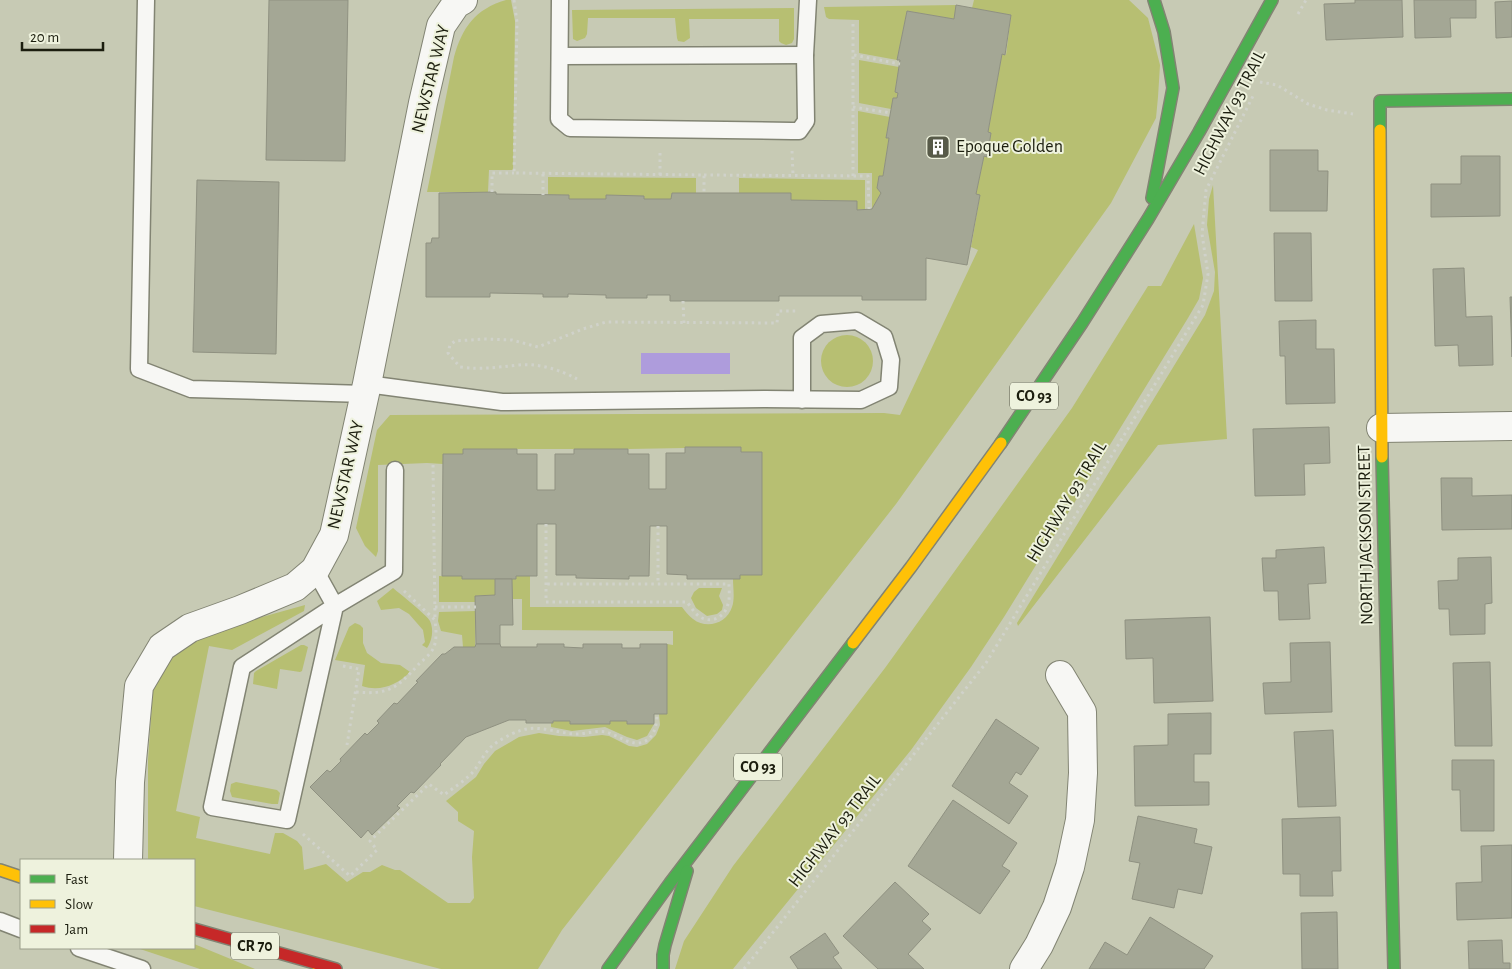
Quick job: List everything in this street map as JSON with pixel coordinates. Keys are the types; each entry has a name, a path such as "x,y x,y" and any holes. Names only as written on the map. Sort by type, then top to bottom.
{"main road":[{"path":"1148,219 1173,88 1164,32 1154,0"},
{"name":"CO 93","path":"608,969 693,852 911,567 1014,427 1148,219 1199,132 1272,0"},
{"path":"1380,101 1512,99"},
{"name":"NORTH JACKSON STREET","path":"1380,101 1381,428 1394,969"},
{"path":"663,969 665,944 693,852"},
{"path":"0,870 20,877"},
{"name":"CR 70","path":"195,928 320,966 336,969"}],"street":[{"name":"NEWSTAR WAY","path":"128,859 130,782 139,686 162,647 190,628 295,587 315,570 334,535 366,389 422,103 441,26 456,4 463,0"},
{"path":"1381,428 1512,426"},
{"path":"1024,969 1057,907 1070,867 1080,820 1083,773 1082,712 1060,675"}],"lane":[{"path":"146,0 139,369 191,389 366,389 502,402 861,400 889,387 891,360 884,337 857,321 821,324 802,338 802,400"},
{"path":"560,0 559,119 570,128 799,131 806,121 805,56 808,0"},
{"path":"560,56 805,56"},
{"path":"315,570 335,606 287,820 212,807 242,667 335,606 394,571 395,470"},
{"path":"0,921 20,928"},
{"path":"82,949 142,969"}],"path":[{"path":"1296,16 1306,0"},
{"path":"853,22 853,176"},
{"path":"853,55 900,64"},
{"name":"HIGHWAY 93 TRAIL","path":"744,969 986,663 1202,305 1208,274 1202,234 1206,190 1264,74"},
{"path":"1260,82 1277,85 1308,104 1326,110 1354,115 1380,101"},
{"path":"853,107 890,113"},
{"path":"492,192 492,173 514,173"},
{"path":"543,174 543,195"},
{"path":"660,175 868,176 869,209"},
{"path":"704,175 704,193"},
{"path":"683,301 684,323"},
{"path":"578,380 563,371 528,365 476,370 460,367 448,353 450,345 454,341 484,339 512,340 538,347 606,322 777,323 778,311 814,312 821,324"},
{"path":"356,692 385,691 400,684 433,648 436,636 433,464"},
{"path":"546,524 546,584 546,602 687,602 698,616 708,620 721,617 729,603 729,584 546,584"},
{"path":"658,526 658,584"},
{"path":"386,576 435,620"},
{"path":"435,607 476,606"},
{"path":"322,663 360,669 347,745"},
{"path":"287,820 350,876 377,850 370,841 429,784 444,795 471,774 492,746 519,731 542,728 559,733 608,732 629,742 639,743 647,740 653,734 657,725 657,714"}],"green space":[{"path":"506,0 511,0 515,21 513,170 489,170 488,192 427,192 454,57 461,37 478,14"},
{"path":"974,0 1129,0 1148,18 1160,65 1156,118 1111,203 896,504 562,930 538,969 441,969 195,906 195,859 148,859 148,760 153,689 177,650 194,636 305,605 304,611 232,650 209,646 176,811 200,817 196,838 270,854 275,833 283,833 297,841 302,847 304,870 326,864 347,882 363,872 370,872 382,865 400,870 448,903 470,903 474,898 472,857 474,831 458,821 458,812 446,801 476,777 495,751 519,737 539,733 559,736 609,736 629,746 637,747 647,744 656,735 660,725 659,714 667,714 667,644 673,645 673,631 522,630 522,599 512,599 512,579 516,579 516,576 530,576 530,607 682,607 698,622 710,624 721,621 729,613 733,604 733,579 740,575 762,575 762,452 741,452 741,447 464,449 463,454 443,454 443,464 378,465 378,551 376,557 365,546 356,528 377,430 390,415 884,413 900,415 978,250 971,247 980,196 976,194 984,156 987,156 991,133 988,132 1002,54 1006,55 1011,15 972,8"},
{"path":"956,5 954,19 907,11 897,60 859,53 859,20 829,19 826,17 824,7"},
{"path":"794,8 794,39 792,43 786,45 779,41 779,19 689,19 690,38 684,42 678,41 675,18 588,18 585,38 577,41 573,39 572,10"},
{"path":"859,60 899,67 895,92 898,93 891,109 859,103"},
{"path":"858,111 890,117 886,137 889,138 883,176 879,176 877,188 881,193 872,209 872,173 858,173"},
{"path":"548,177 696,178 696,193 672,193 671,199 644,199 643,196 607,195 606,199 569,199 569,195 548,195"},
{"path":"739,178 865,180 865,209 857,210 857,201 791,200 739,193"},
{"path":"1213,185 1227,439 1158,445 1018,626 1017,623 1205,315 1214,291 1215,272 1207,225 1209,199"},
{"path":"1194,224 1203,278 1199,299 1004,617 971,667 911,750 733,969 675,969 684,941 733,866 885,668 1072,408 1148,286 1161,286"},
{"path":"847,335 857,337 865,343 871,351 873,361 871,371 865,379 857,385 847,387 837,385 829,379 823,371 821,361 823,351 829,343 837,337"},
{"path":"439,576 462,576 463,579 495,579 495,595 476,596 475,602 439,602"},
{"path":"393,588 430,621 432,635 427,648 422,645 425,642 423,630 409,614 399,608 381,610 377,601"},
{"path":"699,588 722,588 719,596 723,605 722,610 717,614 707,616 696,608 691,598"},
{"path":"476,611 475,647 463,647 462,635 441,631 438,621 439,612"},
{"path":"355,623 363,628 363,643 367,653 381,663 400,665 410,672 400,681 382,688 362,686 365,665 335,660 349,627"},
{"path":"301,645 308,647 302,671 280,669 277,689 253,684 256,671"},
{"path":"553,721 570,721 571,724 609,724 610,721 627,721 627,724 654,724 647,736 637,740 605,727 572,731 551,727"},
{"path":"236,782 277,790 280,793 278,804 232,797 230,791 231,784"},
{"path":"195,944 255,969 200,969 140,949 195,949"}],"shaded area":[{"path":"641,353 730,353 730,374 641,374"}],"building":[{"path":"269,0 348,0 345,161 266,160"},
{"path":"1355,0 1402,0 1403,37 1326,40 1324,4 1355,3"},
{"path":"1414,0 1476,0 1476,18 1450,18 1451,37 1415,38"},
{"path":"1512,1 1512,37 1496,38 1495,2"},
{"name":"Epoque Golden","path":"956,5 1011,15 1005,55 1002,54 988,132 991,133 987,157 984,156 976,194 980,195 967,265 926,258 926,300 862,300 862,296 779,296 779,301 670,301 670,295 647,295 647,298 606,298 606,295 568,294 568,297 543,297 543,294 490,293 490,297 426,297 426,243 431,243 432,238 439,238 439,193 496,192 496,194 569,195 569,199 606,199 606,195 644,196 644,199 671,199 672,193 791,193 791,200 857,201 857,210 872,209 881,193 877,188 879,176 883,176 889,138 886,138 893,98 897,98 898,93 895,92 900,60 897,60 907,11 954,19"},
{"path":"1270,150 1318,150 1318,171 1328,171 1327,211 1270,211"},
{"path":"1461,156 1500,156 1500,216 1431,217 1431,184 1461,184"},
{"path":"197,180 279,182 276,354 193,352"},
{"path":"1274,233 1311,233 1312,301 1275,301"},
{"path":"1464,268 1466,317 1492,316 1493,365 1459,366 1458,345 1435,346 1433,269"},
{"path":"1510,297 1512,297 1512,357"},
{"path":"1316,320 1316,349 1334,349 1335,403 1286,404 1285,356 1280,356 1279,321"},
{"path":"1329,427 1330,463 1304,464 1305,495 1255,496 1253,429"},
{"path":"685,447 741,447 741,452 762,452 762,575 740,575 740,579 687,579 687,575 667,574 667,526 650,526 649,576 629,576 629,579 576,578 576,575 556,575 556,524 537,524 537,576 516,576 516,579 462,579 462,576 442,576 443,454 463,454 463,449 517,449 517,454 537,454 537,490 555,490 555,454 574,454 574,449 628,449 628,454 649,454 649,489 666,489 666,453 685,453"},
{"path":"1441,478 1472,478 1472,496 1512,495 1512,529 1442,530"},
{"path":"1324,547 1326,583 1308,584 1310,619 1279,620 1278,591 1264,591 1262,558 1276,558 1276,550"},
{"path":"1491,557 1492,603 1485,604 1485,634 1450,635 1449,609 1439,609 1438,581 1458,580 1458,558"},
{"path":"495,579 512,579 513,625 500,625 500,644 476,644 475,596 495,595"},
{"path":"1210,617 1213,701 1154,703 1153,658 1126,659 1125,620"},
{"path":"1330,642 1332,712 1265,714 1263,683 1291,682 1290,643"},
{"path":"476,644 500,644 501,647 537,647 537,644 564,644 564,647 583,648 583,644 622,644 622,648 640,648 640,644 667,644 667,714 654,714 654,724 627,724 627,721 610,721 610,724 570,724 570,721 526,723 526,720 509,720 466,737 414,793 411,792 397,806 400,808 372,835 368,830 361,838 310,787 327,770 330,772 365,733 367,735 379,723 377,721 394,703 397,704 442,654 445,654 454,647 475,647"},
{"path":"1490,662 1492,746 1455,746 1453,663"},
{"path":"1211,713 1211,754 1194,754 1194,782 1209,782 1209,805 1135,806 1134,746 1168,745 1168,714"},
{"path":"996,719 1039,748 1021,775 1016,772 1009,783 1028,796 1009,824 952,786"},
{"path":"1333,730 1336,806 1298,807 1294,732"},
{"path":"1452,760 1494,760 1494,831 1461,831 1460,790 1452,790"},
{"path":"953,800 1017,843 1002,866 1010,871 980,914 908,866"},
{"path":"1138,816 1197,829 1194,843 1212,847 1202,894 1178,889 1174,908 1132,899 1140,863 1129,861"},
{"path":"1340,817 1341,871 1332,871 1333,896 1300,896 1300,874 1283,874 1282,819"},
{"path":"1512,845 1512,918 1457,920 1456,883 1482,882 1481,846"},
{"path":"895,882 929,914 922,921 931,929 908,954 924,969 878,969 843,936"},
{"path":"1337,912 1338,969 1302,969 1301,913"},
{"path":"1150,917 1213,956 1204,969 1089,969 1105,942 1127,955"},
{"path":"825,933 839,953 833,957 842,969 798,969 790,957"},
{"path":"1502,940 1503,963 1510,963 1510,969 1469,969 1468,941"}],"traffic: fast":[{"path":"1152,198 1173,88 1164,32 1154,0"},
{"path":"1001,443 1082,323 1148,219 1199,132 1272,0"},
{"path":"1380,130 1380,101 1512,99"},
{"path":"1382,457 1394,969"},
{"path":"608,969 670,883 853,643"},
{"path":"663,969 665,945 687,871"}],"traffic: slow":[{"path":"1380,130 1382,457"},
{"path":"853,643 1001,443"},
{"path":"0,870 20,877"},
{"path":"316,964 324,969"}],"traffic: jam":[{"path":"195,929 336,969"}],"place":[{"name":"Epoque Golden","path":"938,147"}]}
